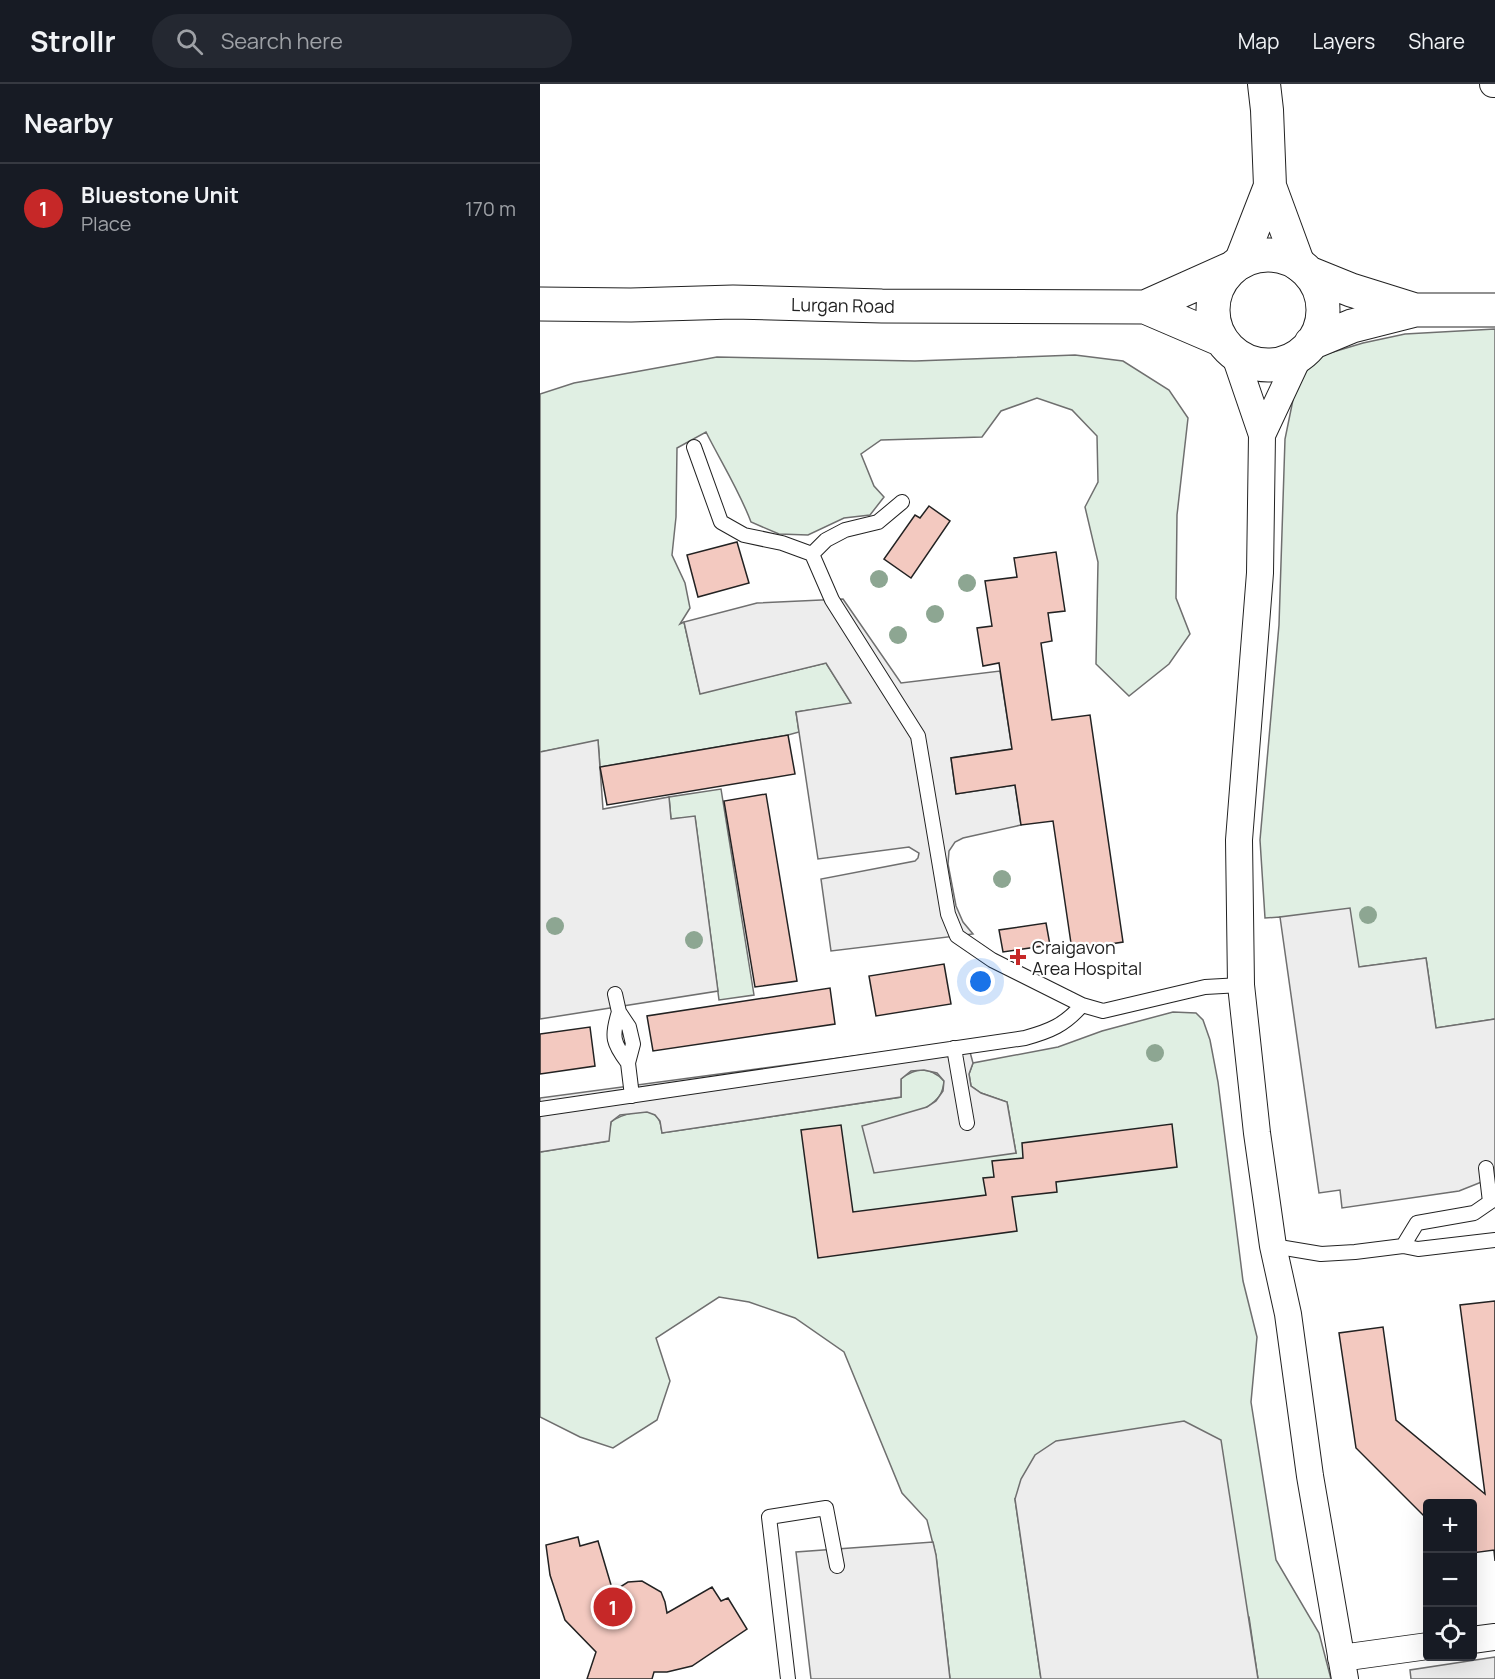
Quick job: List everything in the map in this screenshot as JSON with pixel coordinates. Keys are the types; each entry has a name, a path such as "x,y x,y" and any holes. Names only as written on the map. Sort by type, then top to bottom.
{"main road":[{"path":"1145,307 1235,266 1249,257 1270,254 1292,259 1304,269 1320,291 1323,313 1318,334 1305,348"},
{"path":"1228,346 1215,325 1213,308 1218,286 1235,266"},
{"path":"1304,269 1351,290 1415,310"},
{"name":"Lurgan Road","path":"540,304 631,305 733,302 882,306 1145,307"},
{"path":"1145,307 1228,346 1249,361 1266,365 1287,361 1305,348 1352,326 1415,310 1495,310"}],"street":[{"path":"1264,84 1270,186 1304,269"},
{"path":"1235,266 1270,186"},
{"path":"1228,346 1262,435 1260,573 1239,840 1241,984 1257,1133 1273,1246 1288,1314 1310,1476 1343,1668 1423,1647"},
{"path":"1262,435 1305,348"},
{"path":"1477,1639 1495,1637"}],"lane":[{"path":"694,447 721,522 744,535 782,543 812,554 832,600 918,736 948,914 957,936 992,960 1082,1005 1103,1011 1205,987 1241,984"},
{"path":"812,554 826,540 845,530 878,522 902,502"},
{"path":"615,994 619,1012 613,1031 616,1047 628,1063 632,1096"},
{"path":"540,1109 1025,1038 1052,1031 1074,1015 1082,1005"},
{"path":"954,1048 967,1123"},
{"path":"1403,1246 1417,1223 1474,1213 1490,1202 1486,1168"},
{"path":"1273,1246 1322,1254 1403,1246 1418,1249 1495,1240"},
{"path":"788,1679 769,1517 825,1508 837,1566"}],"green space":[{"path":"1495,329 1495,1019 1436,1028 1426,958 1359,967 1280,917 1265,918 1260,840 1279,625 1285,439 1296,385 1303,373 1323,355 1405,334"},
{"path":"1075,355 1123,361 1169,390 1188,418 1177,515 1176,598 1190,634 1169,664 1129,696 1096,664 1098,562 1085,507 1098,482 1097,436 1072,410 1037,398 1001,411 982,437 881,440 861,454 874,486 884,497 870,515 844,518 808,535 779,534 751,522 706,432 677,448 676,517 672,555 685,583 690,608 680,624 684,622 700,693 826,663 852,704 796,712 799,732 788,735 600,767 598,741 540,752 540,394 574,383 717,357 915,361"},
{"path":"721,789 754,995 719,1000 695,817 671,819 669,797"},
{"path":"1173,1012 1196,1013 1203,1020 1210,1040 1218,1082 1243,1281 1257,1337 1251,1402 1276,1560 1319,1633 1331,1679 1258,1679 1249,1617 1015,1499 1041,1679 950,1679 936,1556 927,1520 902,1493 844,1352 795,1318 749,1302 719,1297 656,1338 670,1381 657,1420 613,1448 580,1437 540,1417 540,1152 608,1141 611,1122 639,1112 650,1113 657,1117 662,1133 901,1097 901,1079 912,1072 923,1070 934,1073 944,1081 939,1096 927,1107 1016,1153 1007,1102 981,1093 971,1086 969,1074 973,1063 1058,1047 1102,1031"}],"shaded area":[{"path":"843,599 901,683 1000,671 1012,749 951,758 956,794 1015,785 1021,825 963,838 955,842 949,851 948,864 956,906 963,922 973,934 831,951 821,879 915,861 919,853 909,847 818,859 796,712 851,703 826,663 700,694 684,622 757,603"},
{"path":"598,740 603,809 669,797 671,819 695,816 718,991 540,1019 540,752"},
{"path":"1350,908 1359,967 1426,958 1436,1028 1495,1019 1495,1180 1484,1181 1459,1191 1342,1208 1340,1190 1319,1193 1280,917"},
{"path":"967,1041 973,1063 969,1074 971,1086 981,1093 1007,1102 1016,1153 874,1173 862,1126 927,1107 936,1101 943,1091 944,1081 937,1073 924,1070 911,1071 901,1079 901,1097 662,1133 660,1121 655,1115 647,1112 620,1115 611,1122 609,1141 540,1152 540,1098"},
{"path":"1184,1421 1221,1440 1258,1679 1041,1679 1015,1499 1021,1479 1035,1455 1056,1441"},
{"path":"933,1542 950,1679 811,1679 796,1552"},
{"path":"1495,1657 1495,1679 1411,1679 1410,1670"}],"building":[{"path":"929,506 950,521 911,578 884,559 915,515 920,518"},
{"path":"737,542 749,583 698,597 687,555"},
{"path":"1056,552 1065,611 1048,613 1052,641 1041,643 1052,720 1090,715 1123,942 1072,950 1053,821 1021,825 1015,785 956,794 951,758 1012,749 999,663 983,666 977,628 992,626 985,581 1017,577 1014,558"},
{"path":"788,735 795,774 607,805 600,767"},
{"path":"766,794 797,981 755,987 724,801"},
{"path":"1046,923 1050,945 1003,952 999,930"},
{"path":"944,964 951,1004 876,1016 869,976"},
{"path":"830,988 835,1024 653,1051 647,1016"},
{"path":"590,1027 595,1066 540,1074 540,1034"},
{"path":"1172,1124 1177,1167 1056,1182 1057,1192 1012,1197 1017,1231 818,1258 801,1130 841,1125 853,1212 986,1195 983,1178 994,1177 992,1161 1023,1158 1022,1143"},
{"path":"1495,1301 1495,1561 1494,1550 1477,1552 1477,1499 1423,1499 1423,1515 1356,1448 1339,1333 1383,1327 1396,1420 1485,1494 1460,1305"},
{"path":"578,1537 580,1546 598,1541 614,1595 628,1582 642,1581 661,1592 667,1613 712,1587 721,1601 728,1598 747,1629 692,1666 667,1672 654,1672 652,1679 587,1679 596,1652 565,1620 550,1575 546,1545"}],"place":[{"name":"Craigavon Area Hospital","path":"1018,957"},
{"name":"Bluestone Unit","path":"613,1607"}]}
